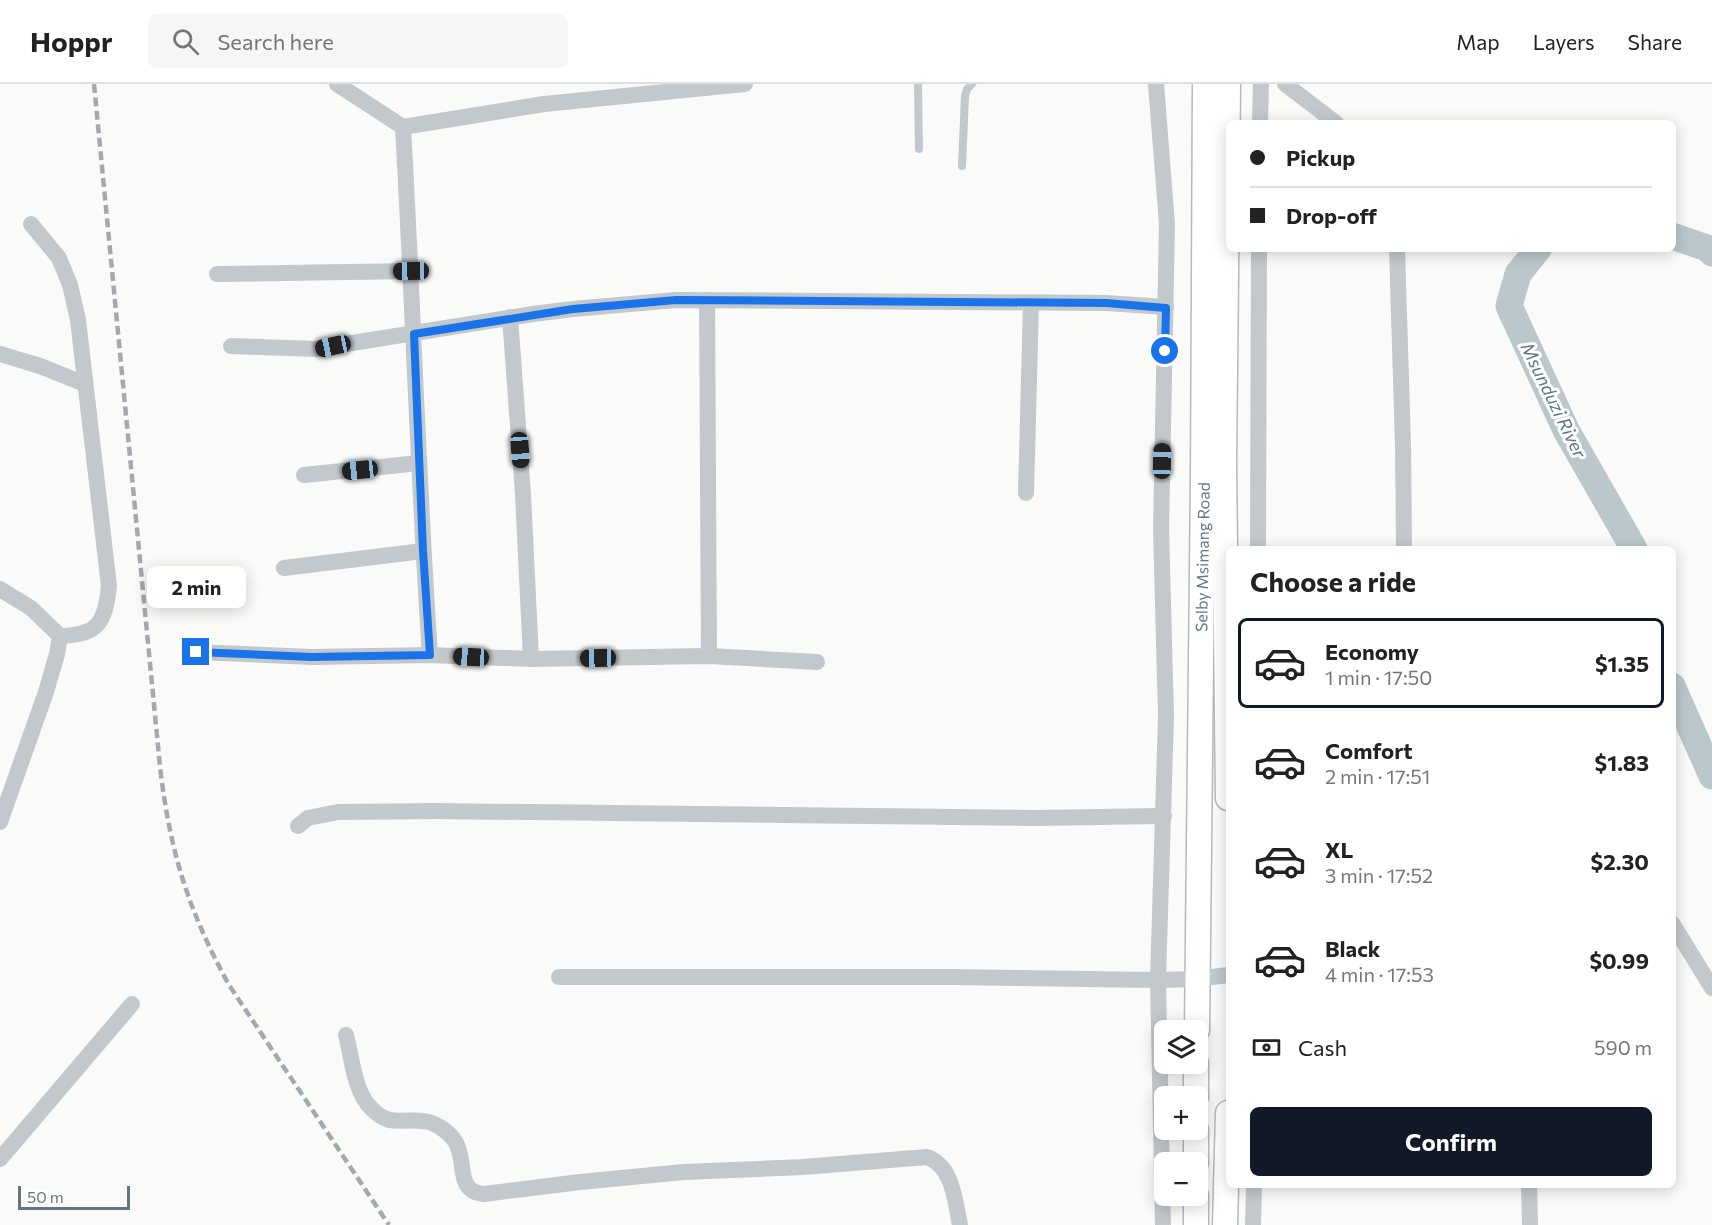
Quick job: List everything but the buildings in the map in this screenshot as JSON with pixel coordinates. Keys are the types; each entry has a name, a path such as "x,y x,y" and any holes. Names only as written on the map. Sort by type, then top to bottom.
{"main road":[{"name":"Selby Msimang Road","path":"1197,1020 1205,84"},
{"name":"Selby Msimang Road","path":"1228,84 1228,120"},
{"name":"Selby Msimang Road","path":"1226,252 1224,464 1226,631"},
{"path":"1225,1225 1226,1188"},
{"path":"1196,1206 1196,1225"}],"street":[{"path":"337,84 403,127 544,104 745,84"},
{"path":"1156,84 1167,224 1161,529 1166,716 1158,980 1163,1225"},
{"path":"1260,120 1261,84"},
{"path":"1285,84 1332,120"},
{"path":"403,127 430,655"},
{"path":"31,224 59,258 70,285 78,320 109,586 104,615 97,625 88,633 60,636"},
{"path":"1258,546 1259,252"},
{"path":"1397,252 1408,546"},
{"path":"217,274 411,271"},
{"path":"231,346 302,350 573,309 707,300 1106,303 1166,308"},
{"path":"707,300 709,656"},
{"path":"1026,493 1031,303"},
{"path":"510,317 523,494 531,659"},
{"path":"0,354 40,366 85,384"},
{"path":"304,475 419,463"},
{"path":"284,568 423,551"},
{"path":"0,589 31,608 60,636"},
{"path":"0,822 46,692 60,636"},
{"path":"196,652 312,657 430,655 531,659 709,656 816,662"},
{"path":"298,826 308,818 338,812 1034,818 1164,816"},
{"path":"1676,930 1712,988"},
{"path":"559,977 954,976 1158,980 1226,975"},
{"path":"0,1159 132,1004"},
{"path":"346,1035 360,1091 370,1107 383,1119 402,1123 423,1121 443,1128 457,1144 467,1187 474,1193 484,1194 684,1172 803,1167 927,1157 938,1161 944,1168 952,1188 960,1225"},
{"path":"1253,1225 1254,1188"},
{"path":"1529,1188 1530,1225"}],"lane":[{"path":"918,84 919,149"},
{"path":"962,166 964,96 972,84"}],"waterway":[{"name":"Msunduzi River","path":"1676,237 1707,248 1712,253"},
{"name":"Msunduzi River","path":"1536,252 1518,274 1509,306 1566,430 1632,546"},
{"name":"Msunduzi River","path":"1676,695 1712,776"}],"railway":[{"path":"94,84 160,767 175,854 202,931 229,985 389,1225"}],"route":[{"path":"196,652 312,657 430,655 423,551 414,334 510,317 676,300 1106,303 1166,308 1165,351"}]}
